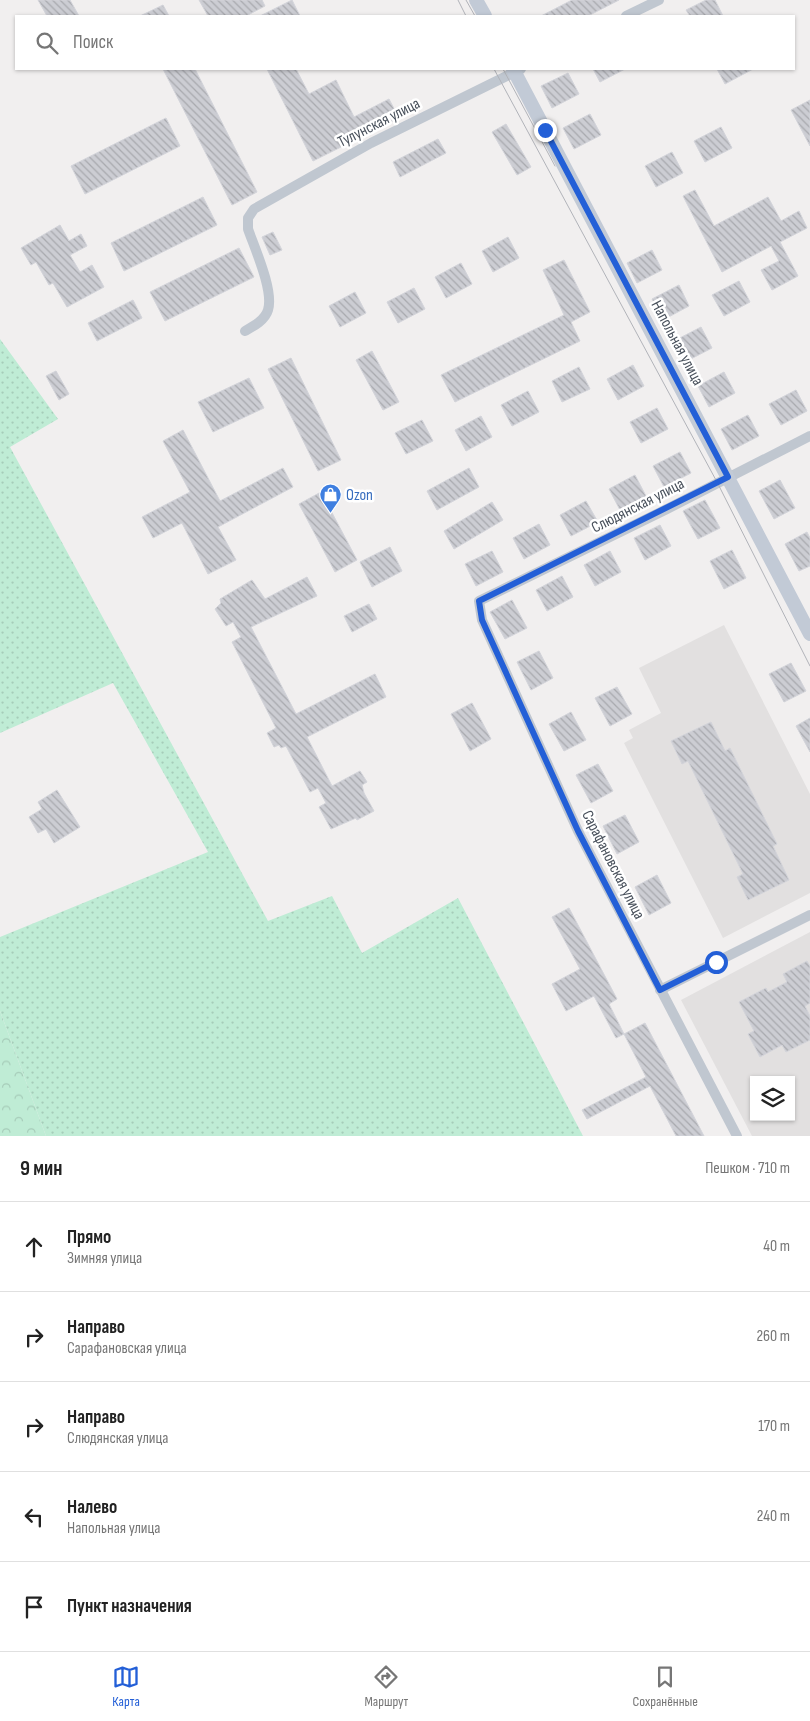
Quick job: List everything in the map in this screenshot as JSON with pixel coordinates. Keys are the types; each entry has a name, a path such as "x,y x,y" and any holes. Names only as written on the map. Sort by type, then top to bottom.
{"street":[{"path":"476,0 484,15"},
{"path":"628,15 659,0"},
{"name":"Тулунская улица","path":"245,331 262,320 268,311 270,297 248,229 248,218 254,209 371,143 516,70"},
{"name":"Напольная улица","path":"516,70 810,634"},
{"name":"Слюдянская улица","path":"479,601 810,436"},
{"name":"Сарафановская улица","path":"479,601 482,620 578,831 737,1136"},
{"path":"660,990 810,915"}],"shaded area":[{"path":"724,625 810,794 810,893 723,938 624,743 633,738 629,730 661,713 639,668"},
{"path":"810,932 810,1136 752,1136 681,1000"}],"green space":[{"path":"0,339 58,419 10,447 268,921 332,896 362,953 458,898 583,1136 46,1136 0,1011 0,937 208,852 113,683 0,733"},
{"path":"0,1011 46,1136 0,1136"}],"building":[{"path":"38,0 70,0 78,15 46,15"},
{"path":"199,0 262,0 265,6 248,15 207,15"},
{"path":"292,0 300,15 262,15"},
{"path":"572,0 619,0 590,15 543,15"},
{"path":"706,0 715,0 722,15 689,15 686,10"},
{"path":"163,5 168,15 142,15"},
{"path":"164,70 196,70 257,192 232,205"},
{"path":"268,70 297,70 309,94 336,80 354,117 389,99 399,118 313,161"},
{"path":"594,70 623,70 600,82"},
{"path":"718,70 751,70 725,84"},
{"path":"568,73 579,94 552,108 541,86"},
{"path":"810,100 810,146 791,110"},
{"path":"590,114 601,135 574,149 563,128"},
{"path":"166,118 180,146 85,194 71,166"},
{"path":"506,124 531,167 517,175 492,132"},
{"path":"721,127 732,148 705,162 694,141"},
{"path":"438,139 446,153 400,177 393,162"},
{"path":"672,152 683,173 656,187 645,166"},
{"path":"695,190 714,226 768,197 781,221 799,211 807,228 780,242 798,276 772,290 761,270 779,261 771,246 722,272 683,196"},
{"path":"203,197 217,225 124,271 111,243"},
{"path":"60,225 69,241 81,234 87,246 70,255 80,272 92,265 104,287 67,307 53,283 49,285 36,262 31,265 21,248"},
{"path":"273,232 282,250 270,255 262,237"},
{"path":"508,237 519,258 493,272 482,251"},
{"path":"239,248 254,277 165,321 150,292"},
{"path":"652,250 662,270 637,283 627,263"},
{"path":"564,260 590,312 571,322 580,341 455,402 441,375 564,315 543,270"},
{"path":"461,263 472,284 446,298 435,277"},
{"path":"739,281 750,302 724,316 712,295"},
{"path":"679,285 689,306 663,320 652,299"},
{"path":"414,288 425,309 398,323 387,302"},
{"path":"355,292 366,313 340,327 329,306"},
{"path":"133,300 142,318 97,341 88,323"},
{"path":"701,327 712,348 685,362 674,341"},
{"path":"372,351 399,402 383,410 356,360"},
{"path":"291,358 341,460 318,471 268,369"},
{"path":"633,365 644,386 618,400 607,379"},
{"path":"579,367 590,389 562,402 552,381"},
{"path":"56,371 69,394 59,400 46,376"},
{"path":"724,372 735,393 709,407 698,386"},
{"path":"249,378 264,408 213,432 198,402"},
{"path":"796,390 807,411 781,425 769,404"},
{"path":"528,391 539,412 512,426 501,405"},
{"path":"657,408 668,429 641,443 630,422"},
{"path":"748,415 759,436 732,450 721,429"},
{"path":"481,416 492,437 466,451 455,430"},
{"path":"422,420 433,441 406,454 395,433"},
{"path":"183,430 220,501 283,468 293,487 218,527 236,560 208,574 182,523 153,538 142,517 190,492 163,441"},
{"path":"680,452 691,473 664,487 653,466"},
{"path":"469,468 479,487 437,510 427,491"},
{"path":"635,475 646,496 620,510 609,489"},
{"path":"780,480 795,508 774,519 759,491"},
{"path":"321,492 357,560 335,572 299,504"},
{"path":"705,500 720,528 698,539 683,511"},
{"path":"586,501 598,522 571,536 560,515"},
{"path":"492,502 503,520 454,549 444,531"},
{"path":"539,524 550,545 524,559 513,538"},
{"path":"660,525 671,546 645,560 634,538"},
{"path":"807,532 810,538 810,566 799,571 785,544"},
{"path":"390,547 402,571 372,587 360,562"},
{"path":"732,550 746,578 724,589 710,561"},
{"path":"492,551 503,572 476,586 465,564"},
{"path":"610,551 621,572 595,586 584,565"},
{"path":"562,576 573,597 547,611 536,590"},
{"path":"307,577 317,596 251,627 296,714 375,674 386,697 307,737 332,786 360,771 367,782 362,785 364,793 374,811 357,820 356,818 331,829 319,807 326,803 318,788 310,792 286,746 281,748 279,745 274,747 267,733 276,728 232,642 241,637 233,622 226,626 215,609 221,603 220,599 252,580 265,599"},
{"path":"512,600 527,628 505,639 490,612"},
{"path":"369,604 377,619 352,632 344,616"},
{"path":"539,651 553,678 531,690 517,662"},
{"path":"791,663 806,691 784,702 769,674"},
{"path":"617,687 632,714 610,726 595,698"},
{"path":"472,703 491,739 470,751 451,714"},
{"path":"571,712 586,740 564,751 549,724"},
{"path":"810,718 810,752 796,726"},
{"path":"711,722 725,751 730,748 777,844 773,846 789,880 748,900 737,877 743,874 688,761 682,764 671,741"},
{"path":"598,764 613,791 591,803 576,775"},
{"path":"57,790 80,827 54,843 46,829 38,833 29,817 42,809 38,802"},
{"path":"625,815 639,842 617,854 603,826"},
{"path":"657,875 671,903 649,915 635,887"},
{"path":"569,908 617,999 609,1004 624,1034 616,1038 594,996 566,1011 552,984 580,969 552,917"},
{"path":"807,961 810,966 810,1003 805,1006 810,1016 810,1040 786,1052 782,1045 760,1057 748,1034 754,1031 739,1002 766,988 768,992 787,982 783,974"},
{"path":"645,1023 704,1136 676,1136 650,1086 587,1119 582,1110 646,1077 624,1034"}],"tram line":[{"path":"458,0 466,15"},
{"path":"466,0 474,15"},
{"path":"495,70 717,482 810,666"},
{"path":"504,70 555,166"}],"place":[{"name":"Ozon","path":"330,514"}],"route":[{"path":"545,130 728,477 479,601 482,620 578,831 660,990 716,962"}]}
